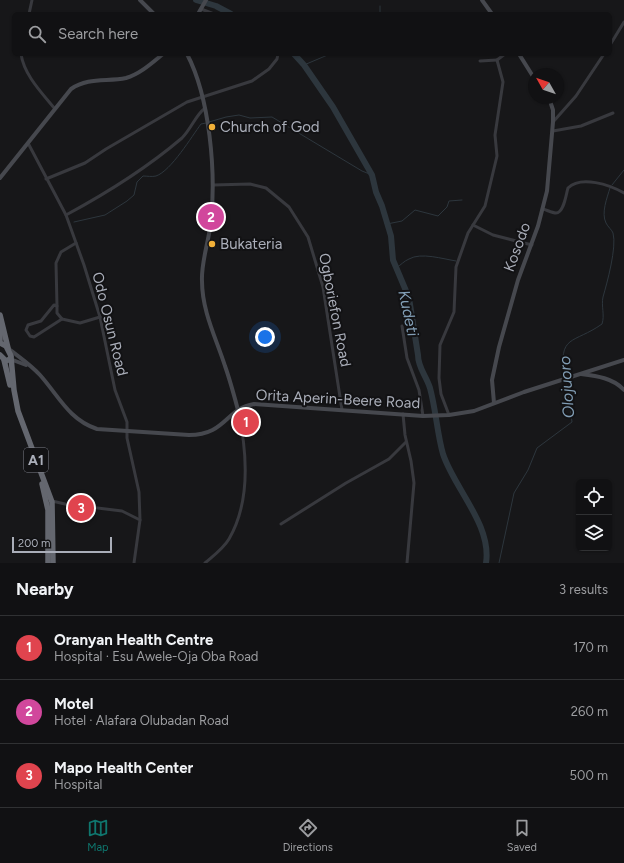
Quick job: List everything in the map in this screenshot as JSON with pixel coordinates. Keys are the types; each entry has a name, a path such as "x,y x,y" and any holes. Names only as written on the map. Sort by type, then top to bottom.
{"highway":[{"path":"0,320 0,340"},
{"path":"0,320 8,349 6,359"},
{"path":"0,343 4,344 8,349"},
{"name":"A1","path":"6,359 22,428 49,500 53,517 53,563"},
{"name":"A1","path":"48,563 49,500"}],"main road":[{"path":"140,0 152,12"},
{"path":"199,12 206,0"},
{"path":"482,0 491,12"},
{"path":"0,178 55,109 76,86 90,81 119,79 133,75 160,56"},
{"path":"188,56 202,98 212,156 213,184 211,220 201,280 202,293 208,320 227,372 238,410"},
{"path":"520,56 528,68"},
{"name":"Kosodo","path":"494,403 492,390 494,369 518,280 532,245 543,209 549,180 553,131 553,110 551,104"},
{"name":"Orita Aperin-Beere Road","path":"8,349 40,375 66,409 86,425 97,429 127,430 159,434 199,435 219,428 238,410 246,406 260,404 423,416 449,415 474,410 569,377 624,360"},
{"name":"Orita Aperin-Beere Road","path":"6,359 30,367"},
{"path":"578,374 604,378 619,385 624,390"}],"street":[{"path":"29,12 32,0"},
{"path":"202,7 211,12"},
{"path":"612,42 624,22"},
{"path":"21,56 24,67 55,109"},
{"path":"46,179 85,163 106,149 187,102 252,81 269,69 278,56"},
{"path":"480,61 497,60 502,56"},
{"path":"553,122 576,96 603,56"},
{"path":"449,415 441,394 439,354 441,341 454,312 456,267 473,225 485,206 497,156 495,135 503,82 497,60"},
{"path":"66,215 143,167 170,147 189,131 200,112 204,109"},
{"path":"553,131 581,126 613,113"},
{"name":"Odo Osun Road","path":"28,143 66,215 76,243 100,317 115,390 125,416 128,447 139,488 140,520 134,563"},
{"path":"543,209 556,213 559,212 562,208 570,185 583,182 600,184 624,193"},
{"name":"Ogboriefon Road","path":"213,184 250,184 266,188 289,207 308,237 313,248 323,287 342,410"},
{"path":"473,225 493,235 532,245"},
{"path":"76,243 61,252 56,263 57,313 62,319 80,323 100,317"},
{"path":"57,306 54,305 41,321 28,325 26,330 30,336 34,337 62,319"},
{"path":"402,326 407,358 419,390 423,416"},
{"path":"204,563 221,550 229,539 238,515 243,494 245,448 238,410"},
{"path":"403,414 406,442 411,461 414,484 407,563"},
{"path":"281,524 346,483 389,459 406,442"},
{"path":"49,500 64,504 122,511 140,520"}],"waterway":[{"name":"Kudeti","path":"196,0 216,6 227,12"},
{"path":"380,6 380,12"},
{"name":"Kudeti","path":"296,56 304,65 333,107 372,175 376,192 391,236 393,260 409,298 418,360 430,388 443,454 448,467 478,521 486,549 486,563"},
{"path":"304,65 325,56"},
{"path":"209,122 239,115 250,118 272,117 362,171 372,175"},
{"path":"74,222 105,215 127,201 134,195 137,182 143,176 156,176 162,173 174,161 201,124 206,123"},
{"name":"Olojuoro","path":"612,185 624,170"},
{"name":"Olojuoro","path":"565,377 563,353 566,347 576,338 602,324 603,321 603,297 614,247 613,233 606,223 604,215 610,188"},
{"path":"387,224 402,221 415,210 438,216 447,207 449,201 462,200"},
{"path":"396,268 407,260 420,256 456,261"},
{"name":"Olojuoro","path":"499,563 514,493 528,470 537,448 572,422 566,380"}],"place":[{"name":"Church of God","path":"212,127"},
{"name":"Motel","path":"211,217"},
{"name":"Bukateria","path":"212,244"},
{"name":"Oranyan Health Centre","path":"246,422"},
{"name":"Mapo Health Center","path":"81,508"}]}
